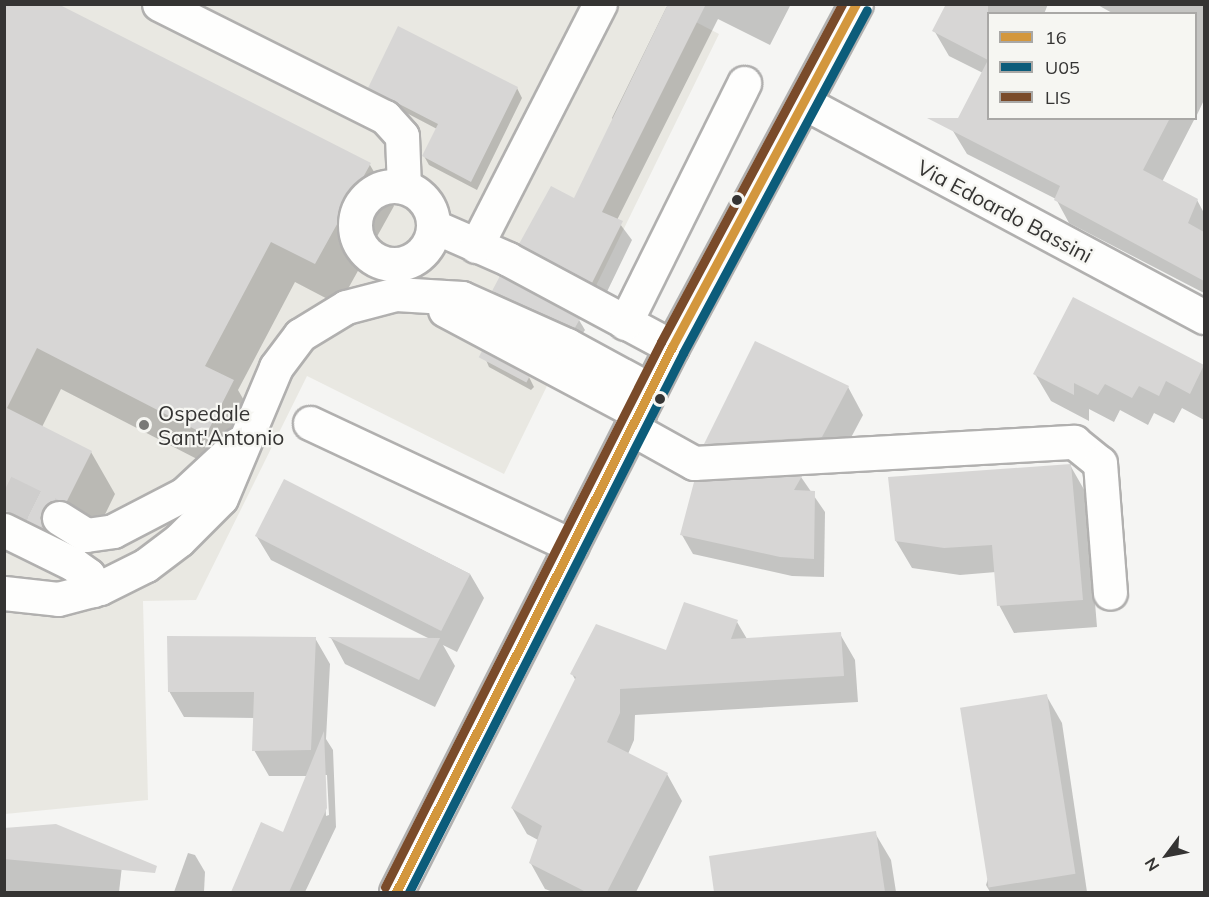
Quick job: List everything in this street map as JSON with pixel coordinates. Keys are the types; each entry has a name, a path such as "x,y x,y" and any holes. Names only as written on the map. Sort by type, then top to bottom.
{"street":[{"path":"159,4 385,117 402,136 404,187"},
{"path":"476,246 600,4"},
{"path":"396,892 672,347 805,103 856,4"},
{"path":"625,323 744,83"},
{"name":"Via Edoardo Bassini","path":"805,103 1204,317"},
{"path":"4,593 58,599 93,590 146,565 179,540 221,498 276,367 300,335 346,307 404,285 417,257 426,248 434,226 426,201 404,187 391,185 355,205 360,246 369,256 404,285 462,298 479,317 640,411 694,463 1074,442 1100,463 1110,593"},
{"path":"434,226 508,259 672,347"},
{"path":"479,317 491,267 508,259"},
{"path":"310,423 572,546"},
{"path":"59,518 86,535 113,531 184,494 247,434"},
{"path":"4,530 73,564 88,575 93,590"}],"shaded area":[{"name":"Ospedale Sant'Antonio","path":"661,4 719,34 504,474 307,376 196,600 143,601 148,800 5,814 5,5"}],"building":[{"path":"4,4 58,4 371,163 315,264 271,242 205,366 234,380 206,435 37,348 7,408 92,451 67,501 51,501 43,509 40,518 44,529 4,512"},
{"path":"668,4 706,4 602,212 623,221 592,283 519,244 551,186 574,198"},
{"path":"946,4 988,4 987,59 932,31"},
{"path":"398,26 518,87 471,182 422,156 438,124 368,88"},
{"path":"987,62 987,120 1169,120 1143,170 1198,199 1188,223 1204,232 1204,281 1054,200 1060,186 927,118 958,118"},
{"path":"500,276 580,319 575,328 492,291"},
{"path":"1073,297 1204,365 1190,394 1166,381 1159,396 1139,386 1132,398 1105,384 1098,395 1074,383 1074,395 1033,374"},
{"path":"755,341 849,386 822,437 704,444"},
{"path":"482,351 530,376 526,383 479,357"},
{"path":"1071,464 1083,600 997,606 992,545 944,548 895,541 888,477"},
{"path":"802,476 794,490 815,491 814,559 780,557 680,535 694,482"},
{"path":"284,479 470,574 441,631 255,536"},
{"path":"684,602 738,620 731,639 841,632 844,676 620,689 620,713 607,742 668,773 607,892 586,892 529,863 542,826 511,808 576,677 570,674 596,624 666,650"},
{"path":"167,636 316,637 311,750 252,751 254,692 168,692"},
{"path":"328,637 440,638 419,680"},
{"path":"1047,694 1075,874 989,888 960,708"},
{"path":"324,731 327,808 289,892 231,892 261,822 283,832"},
{"path":"56,824 157,866 155,873 4,859 4,828"},
{"path":"876,831 885,892 714,892 709,856"}],"tunnel":[{"path":"4,491 59,518"}],"transit line":[{"name":"LIS","path":"385,887 661,342 842,4"},
{"name":"16","path":"396,892 672,347 856,4"},
{"name":"U05","path":"409,892 683,353 867,10"}],"place":[{"name":"Ospedale Sant'Antonio","path":"144,425"}]}
